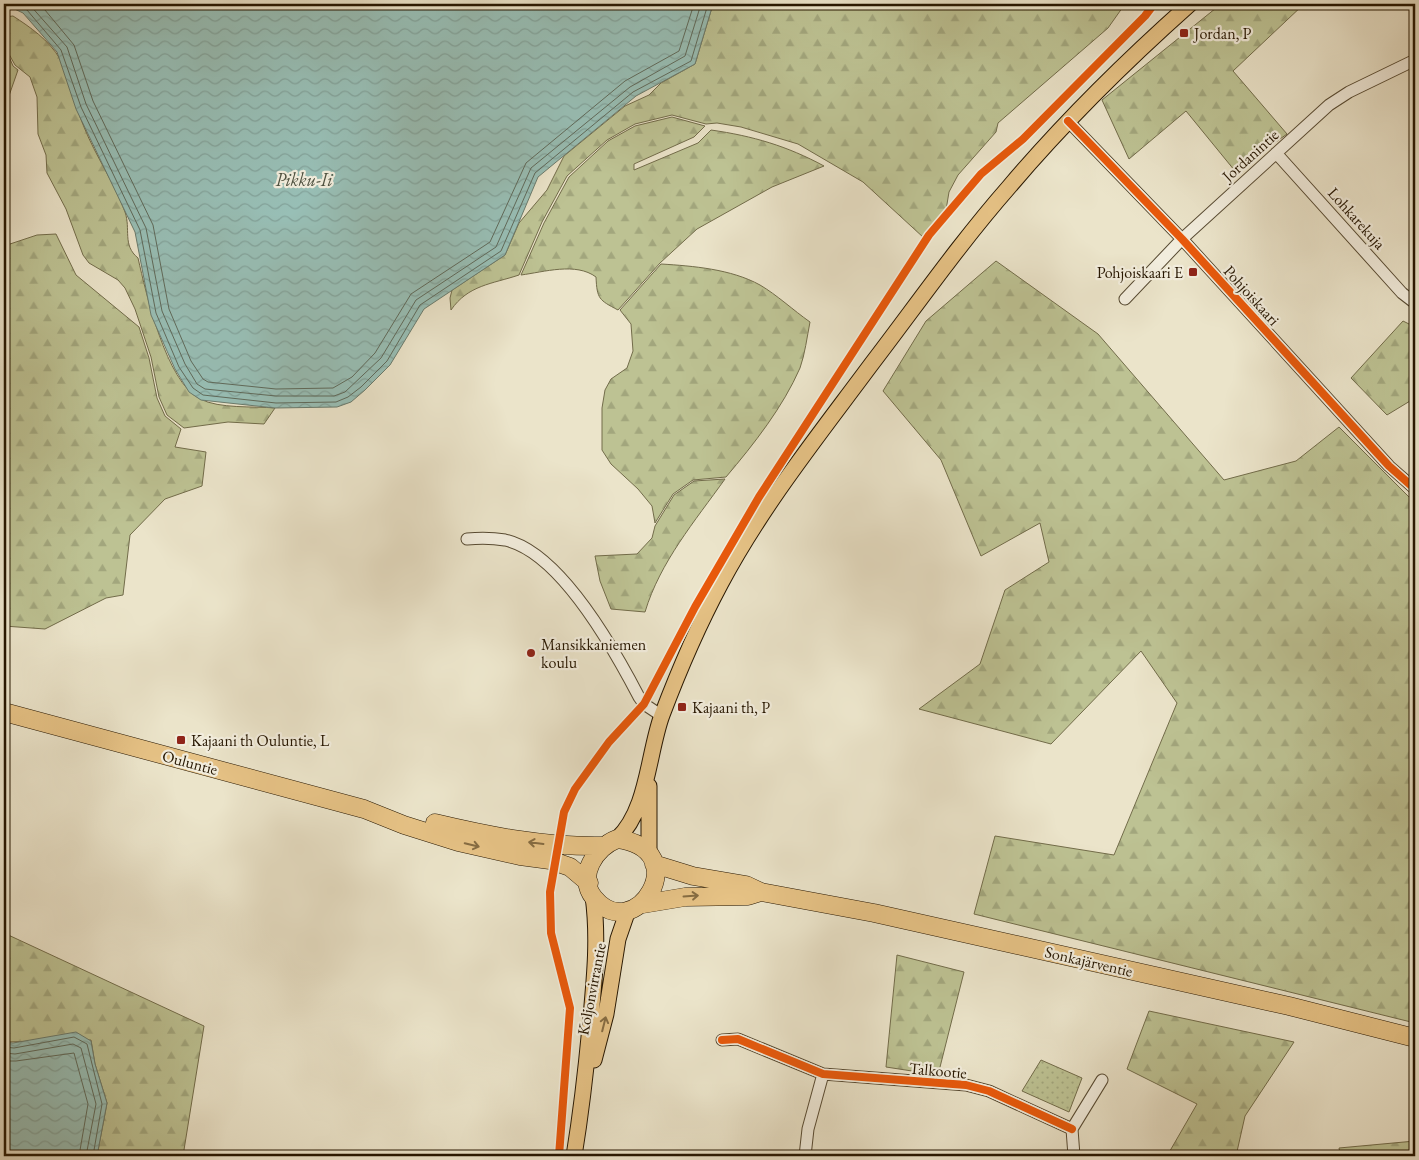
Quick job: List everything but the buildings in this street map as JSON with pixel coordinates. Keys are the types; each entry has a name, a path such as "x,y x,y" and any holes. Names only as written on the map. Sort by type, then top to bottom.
{"highway":[{"name":"Ouluntie","path":"4,712 377,813 404,825 458,842 520,856 550,860 570,867 591,890"},
{"name":"Ouluntie","path":"377,813 405,816 507,839 547,844 609,842"},
{"path":"629,840 652,858 654,885 636,907 615,911 603,906 591,890 589,868 594,855 609,842 629,840"},
{"name":"Sonkajärventie","path":"652,858 693,876 746,884 761,892 884,915 1289,1006 1415,1038"},
{"name":"Sonkajärventie","path":"636,907 685,897 748,896 761,892"}],"main road":[{"path":"609,842 627,830 649,768 662,716 721,582 766,508 960,247 1010,185 1068,121 1150,40 1190,4"},
{"path":"649,768 652,858"},
{"name":"Koljonvirrantie","path":"583,1105 596,953 591,890"},
{"name":"Koljonvirrantie","path":"574,1156 583,1105 606,1014 618,939 636,907"}],"street":[{"name":"Jordanintie","path":"1125,299 1182,238 1330,105 1349,92 1415,60"},
{"name":"Pohjoiskaari","path":"1068,121 1182,238 1389,466 1415,489"},
{"name":"Lohkarekuja","path":"1276,154 1402,293 1415,303"},
{"path":"467,539 506,540 533,553 564,581 591,615 644,704 662,716"},
{"name":"Talkootie","path":"722,1040 738,1038 823,1074 966,1085 989,1091 1072,1129"},
{"path":"805,1156 808,1129 823,1074"},
{"path":"1074,1156 1072,1129 1102,1080"}],"green space":[{"path":"713,4 1125,4 1108,28 998,123 996,132 958,175 949,192 946,210 924,238 863,182 798,144 741,127 717,123 706,124 672,115 635,124 607,140 567,176 542,222 519,275 473,290 465,295 451,310 450,298 452,290 505,255 519,223 547,190 564,156 625,106 649,95 661,83 695,64"},
{"path":"1221,4 1304,4 1233,71 1287,134 1235,171 1186,111 1129,159 1102,100"},
{"path":"13,16 45,40 60,59 84,127 125,212 128,242 133,253 138,258 159,335 177,375 188,389 200,399 208,402 227,406 275,408 264,424 228,422 184,428 167,415 159,397 151,357 135,309 125,288 118,280 89,263 83,255 66,209 47,173 46,155 38,134 37,97 30,77 15,65 5,47 13,66 18,70 4,110 4,17"},
{"path":"672,117 705,126 694,137 634,164 634,170 698,143 711,130 741,135 769,143 797,153 824,166 772,187 697,229 660,263 618,310 600,298 596,277 588,272 560,269 521,275 544,223 569,177 608,141 635,126"},
{"path":"56,234 76,275 139,327 149,358 157,398 165,416 181,429 175,447 206,452 202,486 165,499 130,535 123,595 106,598 45,629 4,626 4,246 37,235"},
{"path":"996,261 1098,334 1224,480 1296,461 1339,427 1415,503 1415,1023 974,914 995,836 1114,855 1177,703 1141,651 1051,744 919,709 980,664 1005,590 1049,562 1040,523 981,556 941,460 883,391 926,321"},
{"path":"661,264 712,269 737,275 760,285 810,322 800,368 785,397 757,438 726,477 693,480 673,494 655,523 652,506 638,489 611,464 602,450 602,408 605,390 611,379 627,368 633,351 631,324 620,310"},
{"path":"1403,321 1415,327 1415,398 1387,415 1351,378"},
{"path":"725,479 690,526 669,559 645,612 611,609 600,581 595,556 637,554 652,538 655,526 674,495 694,481"},
{"path":"4,933 204,1026 183,1156 97,1156 107,1103 95,1064 91,1040 4,1042"},
{"path":"897,955 964,972 938,1075 886,1067"},
{"path":"1149,1011 1294,1042 1245,1116 1236,1156 1167,1156 1197,1104 1127,1069"},
{"path":"1041,1060 1082,1078 1069,1112 1022,1091"},
{"path":"1415,1141 1415,1156 1338,1156 1340,1153 1339,1148"}],"water":[{"name":"Pikku-Ii","path":"4,4 713,4 695,64 636,96 538,177 505,255 424,309 390,365 365,390 351,402 337,407 275,408 201,400 189,392 175,369 151,315 135,232 76,109 57,52 23,13"},
{"path":"76,1032 91,1041 95,1064 107,1103 97,1156 4,1156 4,1042 13,1043"}],"cycle path":[{"path":"559,1156 570,1008 551,933 550,892 564,812 575,789 609,742 644,704 695,607 759,497 929,235 981,174 1023,139 1145,16 1154,4"},
{"path":"1068,121 1182,239 1389,466 1415,489"},
{"path":"722,1040 738,1039 823,1074 966,1085 989,1091 1072,1129"}],"place":[{"name":"Jordan, P","path":"1184,33"},
{"name":"Pohjoiskaari E","path":"1193,272"},
{"name":"Mansikkaniemen koulu","path":"531,653"},
{"name":"Kajaani th, P","path":"682,707"},
{"name":"Kajaani th Ouluntie, L","path":"181,740"}]}
